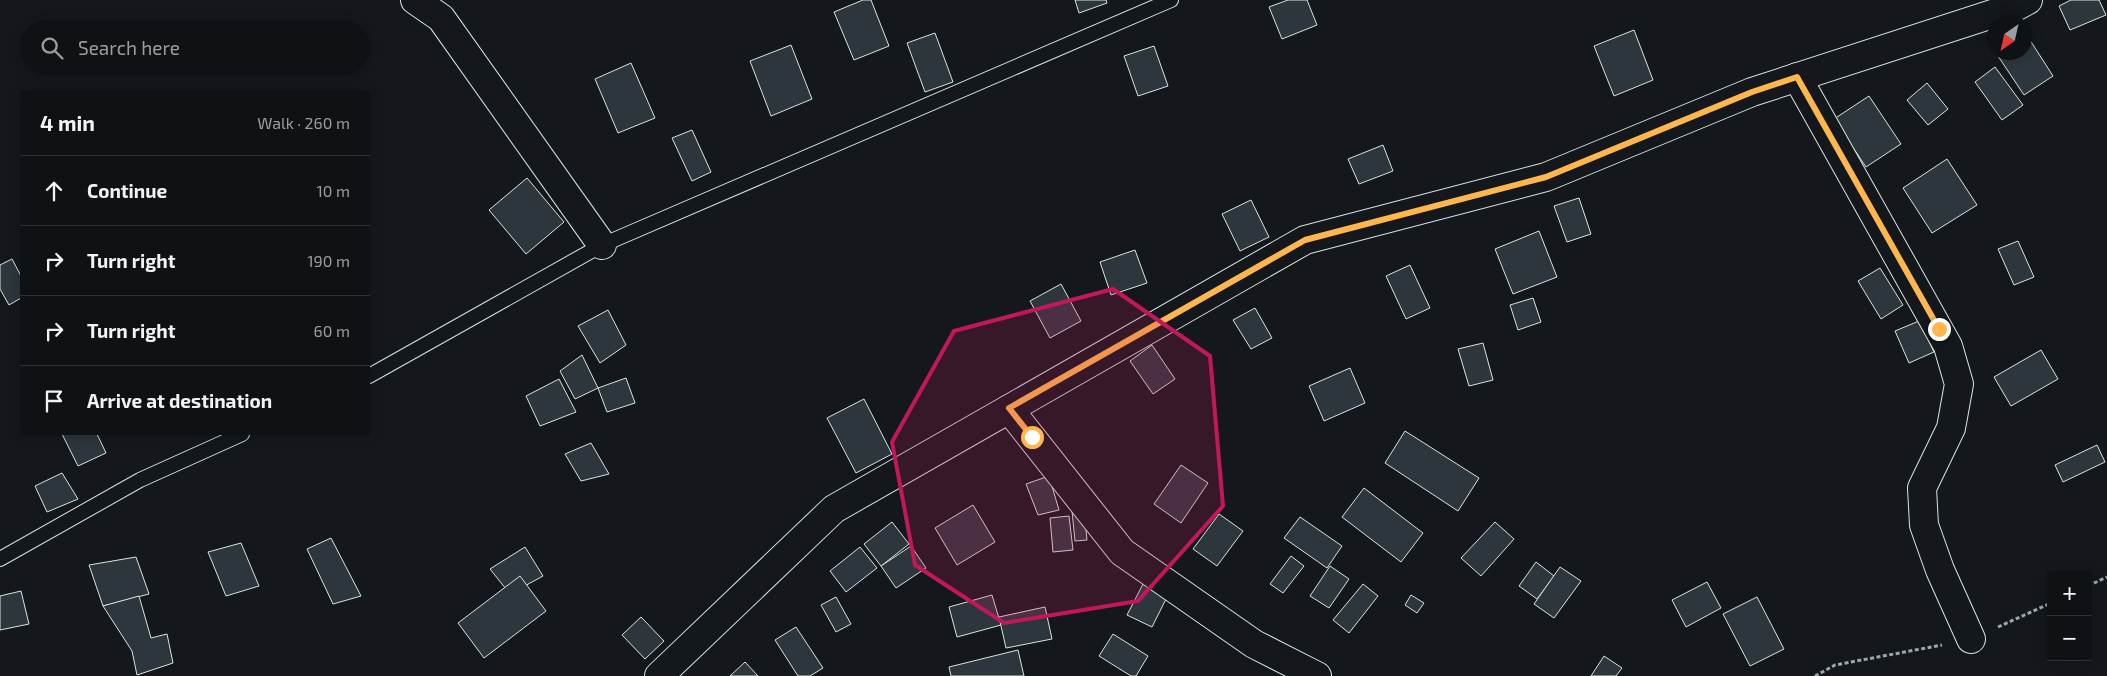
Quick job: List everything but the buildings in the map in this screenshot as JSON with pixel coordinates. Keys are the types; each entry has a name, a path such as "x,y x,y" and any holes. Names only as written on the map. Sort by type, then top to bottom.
{"street":[{"path":"415,0 441,18 602,246"},
{"path":"659,676 834,509 1305,240 1546,177 1752,92 2018,6 2028,0"},
{"path":"1797,77 1948,346 1960,384 1951,428 1922,488 1924,525 1940,570 1971,639"},
{"path":"1009,408 1122,552 1254,644 1317,676"}],"lane":[{"path":"370,375 602,246 1171,0"},
{"path":"0,559 140,480 240,435"}],"path":[{"path":"2092,584 2107,577"},
{"path":"1815,676 1835,665 1971,639 2047,605"}],"highlighted area":[{"path":"1113,289 1210,356 1223,506 1138,601 1004,623 915,565 892,442 954,331"}],"route":[{"path":"1032,437 1009,408 1305,240 1546,177 1752,92 1797,77 1939,329"}]}
